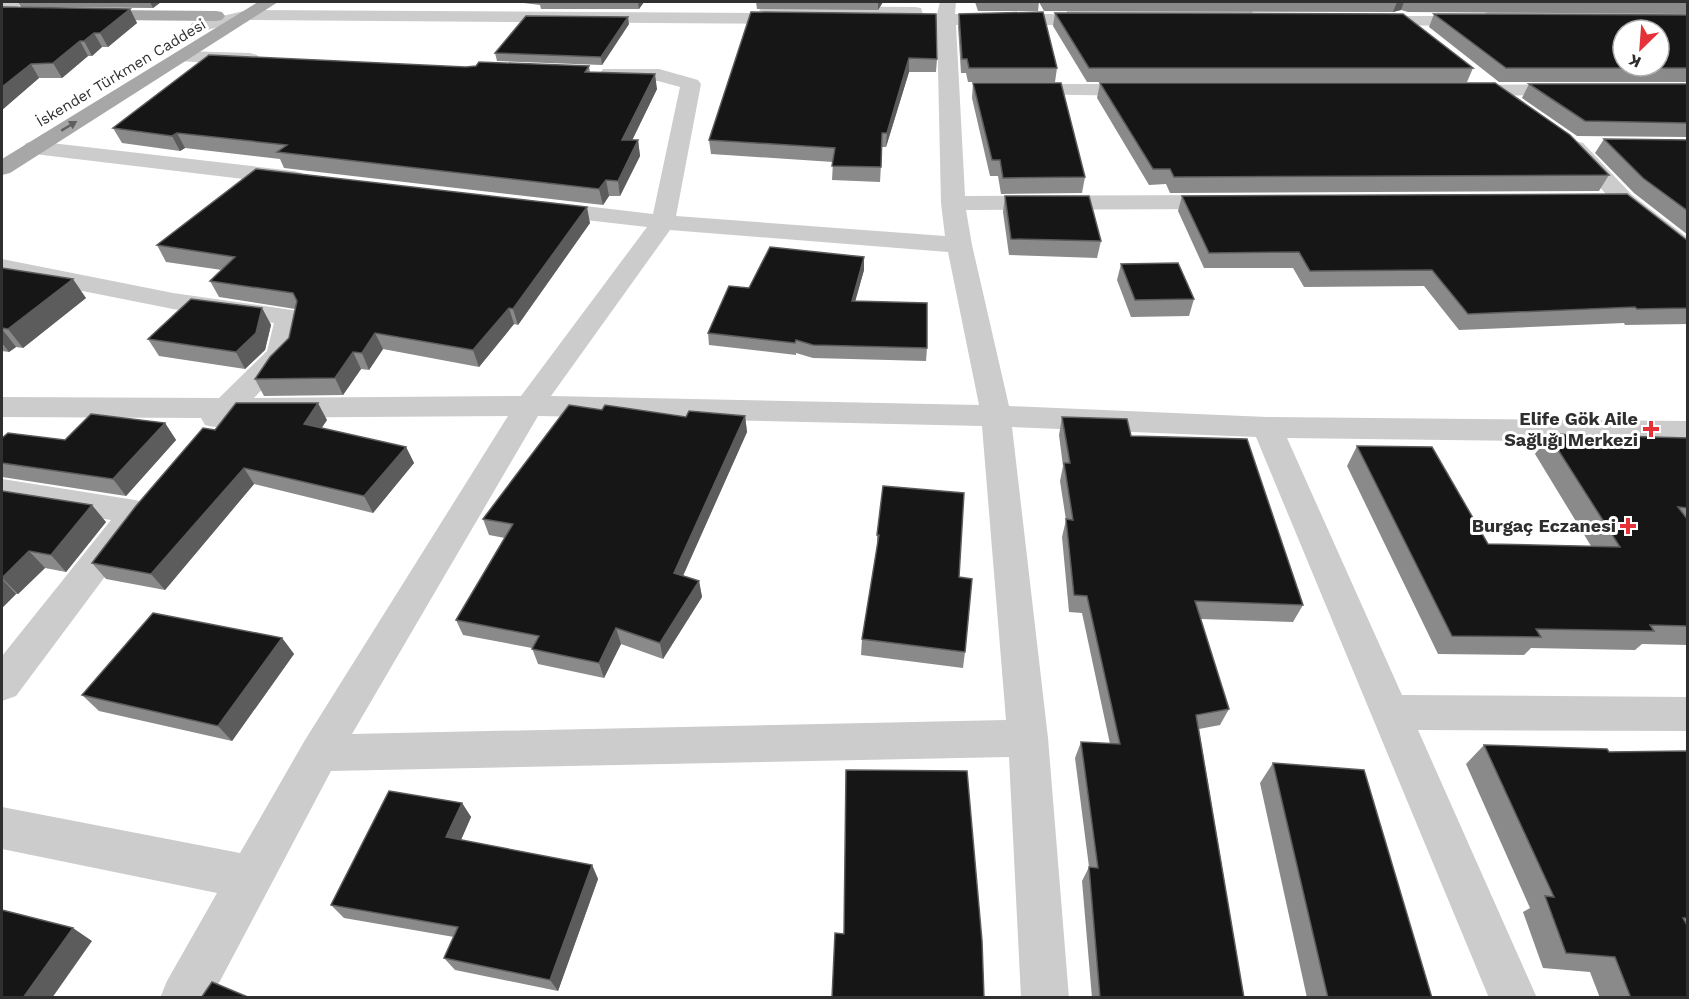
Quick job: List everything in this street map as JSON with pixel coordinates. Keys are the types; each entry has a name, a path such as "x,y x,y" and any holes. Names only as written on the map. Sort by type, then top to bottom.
{"main road":[{"name":"İskender Türkmen Caddesi","path":"2,145 216,16 255,6"},
{"name":"İskender Türkmen Caddesi","path":"2,168 184,57 255,6"},
{"path":"2,14 216,16"},
{"path":"2,28 198,27"}],"street":[{"path":"2,8 13,2"},
{"path":"255,6 947,11"},
{"path":"198,27 255,6 738,6 1265,17"},
{"path":"947,11 961,90 953,203 959,245 996,416 1028,738 1045,998"},
{"path":"1347,17 1393,12 1688,14"},
{"path":"1393,12 1688,21"},
{"path":"1393,12 1432,42"},
{"path":"184,57 267,60"},
{"path":"1468,70 1523,110"},
{"path":"184,998 319,753 529,406 663,222 691,84 659,75 588,72"},
{"path":"997,90 1162,90"},
{"path":"1447,91 1596,90"},
{"path":"1606,144 1566,140 1624,200 1688,251"},
{"path":"34,148 319,181"},
{"path":"1588,200 1624,200"},
{"path":"953,203 1252,202"},
{"path":"520,205 663,222 959,245"},
{"path":"2,267 173,301 289,317 281,354 225,408 195,443"},
{"path":"2,407 529,406 996,416 1266,427 1688,432"},
{"path":"1266,427 1513,998"},
{"path":"2,684 135,512 158,486"},
{"path":"2,491 135,512"},
{"path":"1390,712 1688,714"},
{"path":"319,753 1028,738"},
{"path":"2,828 250,877"}],"building":[{"path":"2,7 130,9 100,33 94,33 84,41 80,41 53,63 31,64 2,87"},
{"path":"751,12 936,14 937,59 909,58 887,133 882,133 881,167 832,166 835,148 709,140"},
{"path":"1043,12 1057,68 969,68 967,59 962,59 959,14"},
{"path":"1055,13 1403,14 1473,68 1089,68"},
{"path":"1434,14 1688,15 1688,68 1671,68 1671,18 1611,18 1611,68 1506,68"},
{"path":"526,16 628,17 601,57 495,53"},
{"path":"209,55 466,67 476,66 479,62 589,66 585,72 655,74 622,140 638,140 618,181 606,180 599,189 277,152 287,145 177,133 172,136 113,128"},
{"path":"973,83 1061,83 1085,177 1003,178 1000,160 992,160"},
{"path":"1100,83 1495,83 1570,135 1609,175 1174,177 1170,169 1153,169"},
{"path":"1529,84 1688,84 1688,123 1585,121"},
{"path":"1604,139 1688,140 1688,211 1643,178"},
{"path":"256,169 587,207 513,309 509,308 473,350 375,333 362,353 353,352 335,378 255,379 270,357 289,338 297,301 293,293 210,281 235,257 157,245"},
{"path":"1627,194 1688,241 1688,308 1637,309 1635,307 1468,314 1432,270 1310,271 1299,252 1209,253 1182,196"},
{"path":"1005,196 1089,196 1101,241 1011,239"},
{"path":"770,247 864,257 852,301 927,303 927,348 813,345 796,340 795,343 708,333 729,286 749,288"},
{"path":"1178,263 1194,299 1135,300 1121,264"},
{"path":"2,268 73,279 8,329 2,328"},
{"path":"191,299 262,308 256,333 236,352 148,339"},
{"path":"236,403 318,403 304,424 406,447 364,496 244,468 151,574 92,563 136,506 203,428 215,430"},
{"path":"569,405 602,410 605,405 686,417 689,411 745,416 674,573 699,581 660,643 616,628 599,663 532,649 539,636 456,620 513,524 483,519"},
{"path":"91,414 165,423 113,479 2,463 2,438 8,433 65,440"},
{"path":"1062,417 1127,419 1131,436 1247,439 1303,605 1195,601 1229,709 1196,715 1244,998 1100,997 1089,867 1098,868 1081,742 1120,744 1087,596 1074,595 1066,519 1073,520 1064,463 1070,463"},
{"path":"1548,434 1688,438 1688,508 1678,507 1688,520 1688,626 1650,625 1654,631 1536,629 1541,637 1452,636 1357,446 1432,447 1488,544 1620,547"},
{"path":"883,486 964,493 959,577 972,579 965,652 862,639 879,535 877,535"},
{"path":"2,491 92,505 51,555 29,551 2,578"},
{"path":"153,613 282,638 218,726 82,695"},
{"path":"1484,745 1607,749 1609,752 1688,751 1688,918 1683,918 1688,927 1688,998 1631,998 1615,957 1566,953 1545,896 1554,897"},
{"path":"1273,763 1364,770 1432,998 1328,998"},
{"path":"846,770 967,771 982,941 984,998 832,998 835,933 844,934"},
{"path":"389,791 462,803 446,837 592,865 550,980 444,958 458,927 331,905"},
{"path":"2,910 73,928 23,998 2,998"},
{"path":"212,982 250,998 201,998"}],"place":[{"name":"Elife Gök Aile Sağlığı Merkezi","path":"1651,429"},
{"name":"Burgaç Eczanesi","path":"1628,526"}]}
